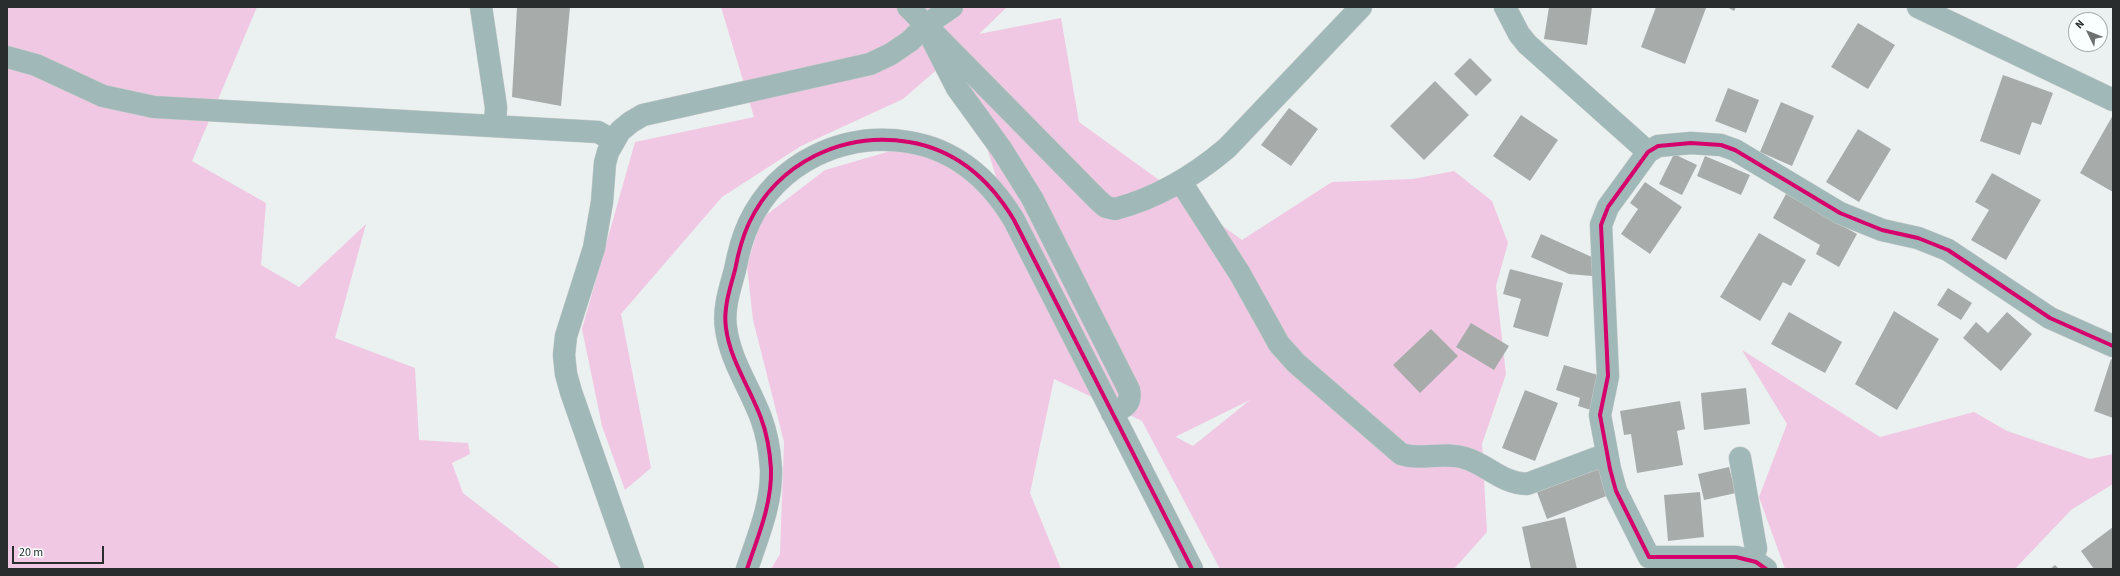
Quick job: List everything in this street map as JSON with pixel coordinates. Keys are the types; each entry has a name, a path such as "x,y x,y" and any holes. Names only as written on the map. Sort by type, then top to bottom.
{"street":[{"path":"481,7 496,107 495,126"},
{"path":"908,7 1106,207 1116,209 1181,182 1227,148 1361,7"},
{"path":"633,569 571,392 566,374 564,355 571,317 594,248 602,202 605,163 614,141 631,122 643,115 870,64 891,54 910,41 926,25 952,7"},
{"path":"1505,7 1516,29 1526,44 1648,152"},
{"path":"1918,7 2113,100"},
{"path":"926,25 956,88 1002,150 1032,198 1129,390 1131,397 1128,404 1112,413"},
{"path":"7,57 36,65 103,96 154,107 598,132 614,141"},
{"path":"747,569 763,521 769,495 771,469 769,443 762,418 729,342 726,326 726,310 740,246 748,224 759,204 790,170 809,158 830,148 852,142 875,139 918,144 942,152 964,163 984,179 1001,198 1014,220 1192,569"},
{"path":"1740,458 1758,565 1736,557 1650,563 1616,491 1600,415 1608,376 1601,224 1608,206 1648,152 1658,146 1706,143 1735,150 1840,213 1882,230 1918,238 1948,250 2050,318 2113,346"},
{"path":"1181,182 1240,274 1280,344 1296,363 1401,454 1411,458 1444,455 1460,457 1474,462 1513,483 1526,484 1607,454"}],"shaded area":[{"path":"7,7 257,7 192,161 266,203 261,265 299,287 366,224 335,338 415,368 419,440 468,443 470,454 452,463 463,493 561,569 7,569"},
{"path":"721,7 1007,7 979,34 1061,18 1079,122 1242,240 1332,182 1413,179 1454,171 1492,201 1508,243 1496,286 1506,374 1482,444 1487,532 1454,569 1220,569 1142,421 1054,379 1030,493 1061,569 771,569 780,554 784,442 753,320 747,266 761,219 825,170 901,148 942,151 1002,196 957,52 903,99 801,146 722,197 621,314 651,468 625,490 602,426 582,329 635,142 754,117","holes":["1250,400 1193,446 1175,437"]},
{"path":"1742,350 1880,437 1974,412 2007,431 2090,459 2113,454 2113,484 2071,510 2015,569 1785,569 1759,497 1787,424"}],"building":[{"path":"517,7 570,7 561,106 512,97"},
{"path":"1549,7 1592,7 1587,45 1544,39"},
{"path":"1656,7 1706,8 1685,64 1641,47"},
{"path":"1727,7 1736,7 1734,11"},
{"path":"1858,23 1895,45 1868,89 1831,67"},
{"path":"1470,58 1492,80 1476,96 1454,74"},
{"path":"2003,75 2053,93 2041,125 2032,122 2020,155 1980,141"},
{"path":"1435,81 1469,115 1424,160 1390,126"},
{"path":"1728,88 1759,100 1746,133 1715,121"},
{"path":"1781,102 1814,116 1792,166 1760,152"},
{"path":"1289,108 1318,129 1291,166 1261,145"},
{"path":"1521,115 1558,140 1530,181 1493,156"},
{"path":"2113,115 2113,192 2080,173"},
{"path":"1858,129 1891,149 1859,202 1826,182"},
{"path":"1674,154 1697,165 1682,195 1659,184"},
{"path":"1705,156 1750,175 1741,195 1697,176"},
{"path":"1992,173 2041,200 2006,260 1971,240 1989,210 1975,202"},
{"path":"1645,182 1682,207 1650,254 1621,234 1638,209 1630,203"},
{"path":"1786,194 1857,234 1839,267 1816,254 1820,245 1773,218"},
{"path":"1759,233 1806,260 1791,286 1783,282 1760,321 1720,297"},
{"path":"1541,234 1594,258 1592,276 1569,274 1531,257"},
{"path":"1510,269 1563,283 1548,337 1513,327 1521,299 1503,294"},
{"path":"1948,288 1972,303 1961,320 1937,305"},
{"path":"1894,311 1939,339 1897,410 1855,384"},
{"path":"1789,312 1842,342 1825,373 1771,344"},
{"path":"2007,312 2032,334 2001,371 1963,338 1976,322 1988,333"},
{"path":"1471,323 1509,346 1494,370 1456,347"},
{"path":"1431,329 1458,356 1420,393 1393,365"},
{"path":"2111,359 2113,360 2113,418 2094,411"},
{"path":"1564,365 1598,375 1595,386 1605,389 1597,412 1578,406 1580,398 1556,390"},
{"path":"1746,388 1750,424 1704,430 1701,393"},
{"path":"1525,390 1558,403 1535,461 1502,448"},
{"path":"1680,401 1685,429 1677,431 1683,465 1637,473 1631,434 1624,435 1620,411"},
{"path":"1597,463 1609,495 1547,519 1537,492 1575,477"},
{"path":"1729,467 1736,493 1704,500 1698,474"},
{"path":"1700,492 1704,537 1668,541 1664,495"},
{"path":"1565,517 1577,569 1531,569 1522,527"},
{"path":"2113,527 2113,569 2094,569 2081,551"},
{"path":"2055,565 2059,569 2050,569"}],"cycle path":[{"path":"747,569 767,507 771,482 771,469 768,443 763,424 757,407 736,363 728,340 725,321 725,313 742,240 749,223 762,202 777,183 795,168 816,156 837,147 861,141 885,140 909,142 926,146 957,160 983,180 1005,205 1192,569"},
{"path":"1766,569 1756,562 1736,557 1649,557 1616,491 1610,469 1600,415 1608,376 1601,225 1608,207 1648,152 1658,146 1691,143 1721,145 1735,150 1840,213 1882,230 1918,238 1948,250 2050,318 2113,346"}]}
